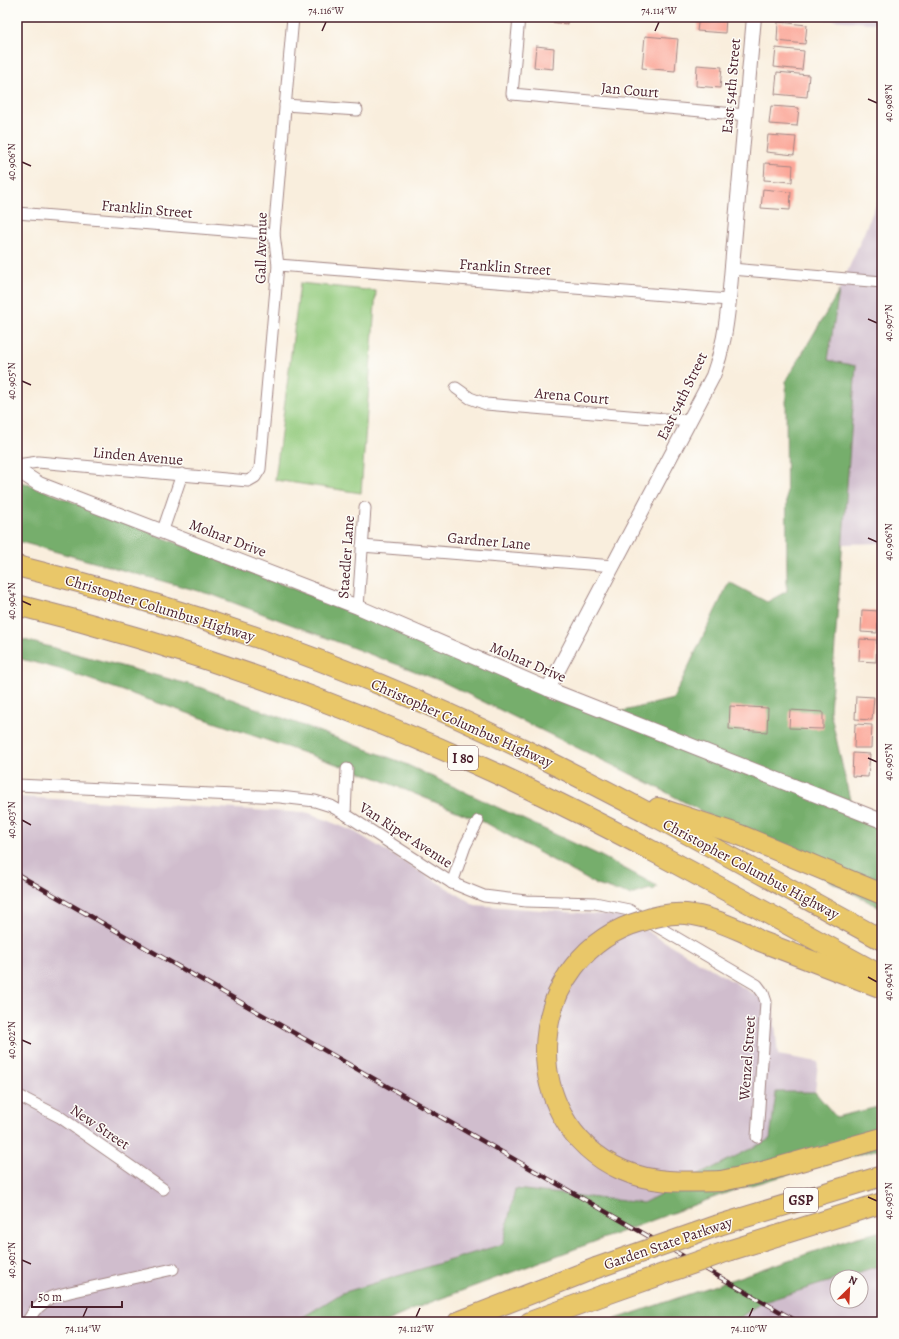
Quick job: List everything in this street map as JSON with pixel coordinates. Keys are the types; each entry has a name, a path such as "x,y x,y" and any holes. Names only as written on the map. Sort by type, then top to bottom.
{"highway":[{"name":"Christopher Columbus Highway","path":"17,566 170,609 260,639 342,670 481,729 607,792 882,940"},
{"name":"Christopher Columbus Highway","path":"17,605 139,638 228,667 338,707 426,742 583,816 882,976"},
{"path":"607,792 740,835 882,894"},
{"path":"882,988 760,941 715,919 686,914 659,916 629,924 607,935 583,953 565,978 552,1007 546,1039 547,1074 557,1104 575,1133 594,1153 622,1170 653,1180 688,1182 721,1181 755,1174 882,1138"},
{"name":"Garden State Parkway","path":"458,1322 596,1268 719,1225 882,1176"},
{"name":"Garden State Parkway","path":"530,1322 731,1250 882,1203"}],"street":[{"name":"Gall Avenue","path":"255,477 260,469 278,265 274,234 293,17"},
{"name":"Jan Court","path":"519,17 512,94 746,115"},
{"name":"East 54th Street","path":"548,689 713,376 721,356 725,339 729,300 754,17"},
{"path":"285,105 357,110"},
{"name":"Franklin Street","path":"17,213 274,234"},
{"name":"Franklin Street","path":"278,265 729,300"},
{"path":"732,269 882,282"},
{"name":"Arena Court","path":"456,388 470,398 486,404 689,421"},
{"name":"Linden Avenue","path":"17,465 38,462 248,481 255,477"},
{"name":"Molnar Drive","path":"17,470 39,484 163,530 358,607 548,689 882,821"},
{"path":"163,530 182,474"},
{"name":"Staedler Lane","path":"358,607 364,508"},
{"name":"Gardner Lane","path":"362,546 614,566"},
{"path":"345,814 347,769"},
{"name":"Van Riper Avenue","path":"17,785 280,797 315,801 345,814 452,883 484,896 526,901 595,903 629,910 756,984"},
{"path":"452,883 464,846 478,821"},
{"name":"Wenzel Street","path":"756,984 763,993 766,1002 757,1137"},
{"name":"New Street","path":"17,1095 60,1117 163,1189"},
{"path":"27,1322 35,1310 51,1297 173,1269"}],"shaded area":[{"path":"795,17 882,17 882,24"},
{"path":"882,144 882,543 842,544 856,366 828,361 839,291 878,200"},
{"path":"17,797 309,813 355,832 475,905 621,916 773,1005 778,1055 818,1062 815,1092 776,1092 770,1139 643,1203 515,1189 503,1244 343,1293 295,1322 17,1322"},
{"path":"882,1265 882,1322 734,1322 760,1303 829,1281 829,1309 869,1309 869,1269"}],"green space":[{"path":"300,283 376,291 361,493 275,480"},
{"path":"839,291 828,360 856,366 830,711 852,809 882,821 882,909 649,783 441,681 213,595 17,541 17,480 611,714 673,699 729,582 767,602 787,591 786,381"},
{"path":"17,638 199,687 401,762 599,855 657,886 653,891 650,889 630,895 597,885 488,824 374,777 59,669 17,658"},
{"path":"776,1092 815,1092 836,1117 882,1106 882,1148 737,1189 426,1304 385,1322 295,1322 342,1293 503,1244 515,1189 643,1203 770,1139"},
{"path":"882,1231 882,1265 869,1269 829,1269 829,1281 760,1303 734,1322 607,1322 854,1238"}],"building":[{"path":"543,17 567,17 567,24 543,21"},
{"path":"699,17 726,17 725,33 697,31"},
{"path":"778,22 807,25 805,44 777,41"},
{"path":"645,36 678,39 675,71 642,68"},
{"path":"536,46 554,48 553,69 534,67"},
{"path":"776,48 804,51 802,70 774,67"},
{"path":"697,65 722,67 720,88 696,86"},
{"path":"777,72 809,75 807,97 775,94"},
{"path":"771,106 799,108 797,126 769,124"},
{"path":"768,135 796,137 794,155 766,152"},
{"path":"765,163 793,165 792,182 764,180"},
{"path":"763,189 791,192 790,210 761,208"},
{"path":"862,610 879,611 877,633 861,632"},
{"path":"860,639 877,640 876,662 859,661"},
{"path":"856,696 874,697 872,720 855,719"},
{"path":"730,706 768,708 767,732 729,729"},
{"path":"790,710 823,712 823,729 789,728"},
{"path":"855,724 872,725 871,748 854,748"},
{"path":"853,753 870,754 868,777 852,776"}],"railway":[{"path":"17,874 798,1322"}]}
